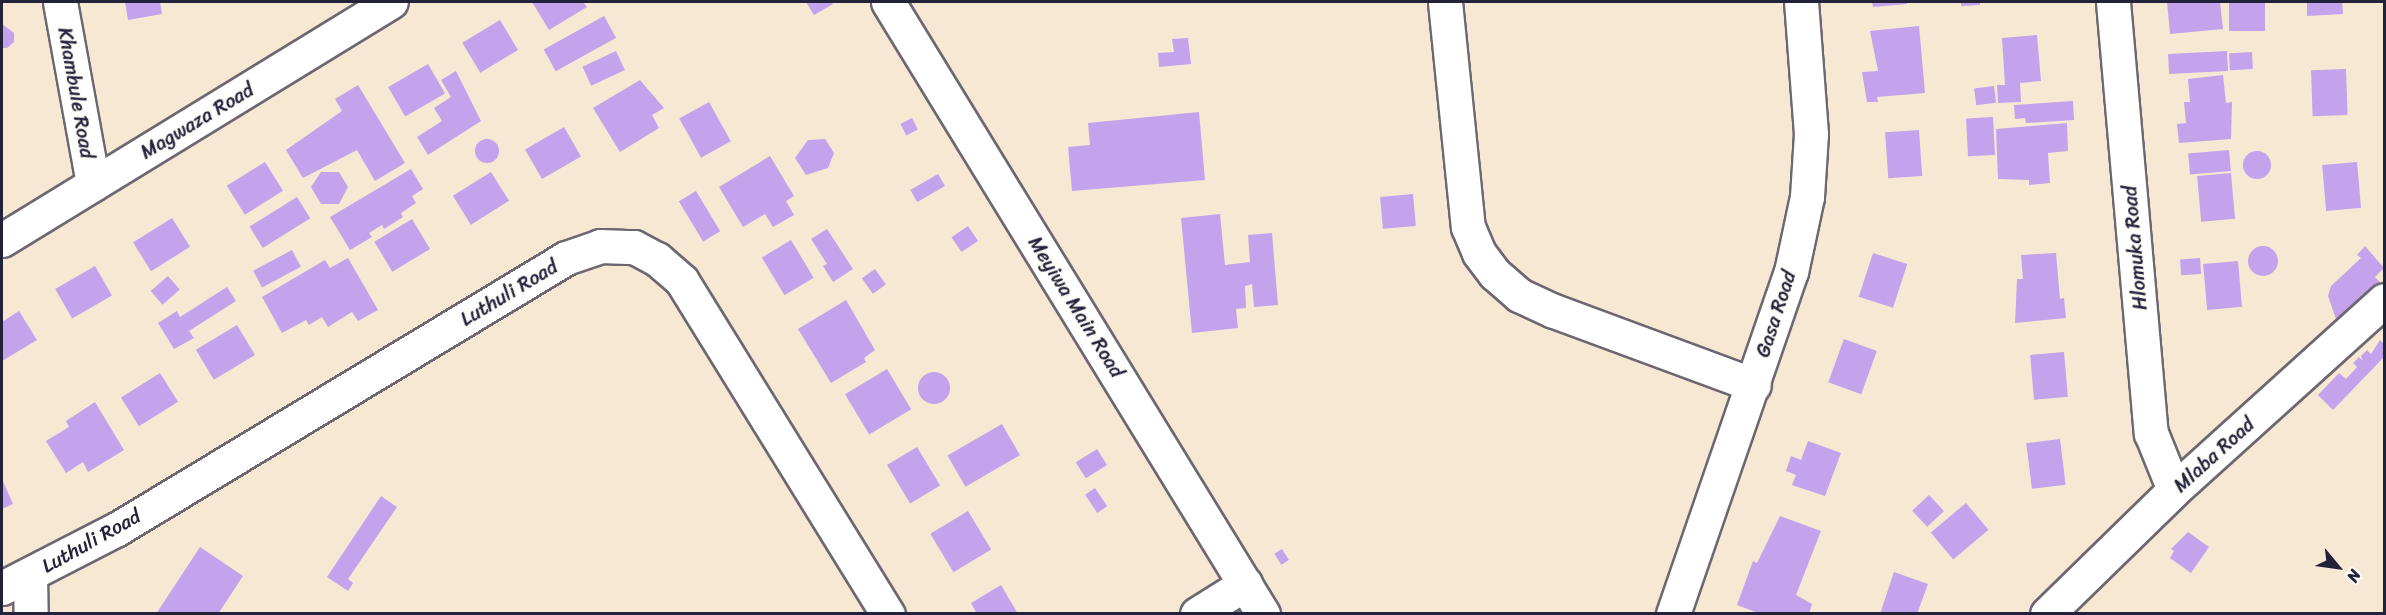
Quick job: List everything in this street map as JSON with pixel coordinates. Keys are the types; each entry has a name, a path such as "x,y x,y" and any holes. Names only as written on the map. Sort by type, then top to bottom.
{"street":[{"name":"Khambule Road","path":"60,2 93,184"},
{"name":"Meyiwa Main Road","path":"888,2 1263,614"},
{"path":"1445,2 1468,227 1479,252 1495,274 1519,295 1554,311 1754,385"},
{"name":"Gasa Road","path":"1672,614 1754,385 1791,272 1807,197 1811,134 1801,2"},
{"name":"Hlomuka Road","path":"2113,2 2151,433 2174,490"},
{"name":"Magwaza Road","path":"2,240 379,5"},
{"name":"Luthuli Road","path":"16,581 117,529 567,258 600,246 634,248 657,259 682,281 888,614"},
{"name":"Mlaba Road","path":"2047,614 2174,490 2385,300"},
{"path":"16,581 31,614"},
{"path":"1197,614 1245,584"}],"building":[{"path":"125,2 160,2 162,14 128,20"},
{"path":"532,2 583,2 587,7 549,30"},
{"path":"806,2 831,2 833,4 814,15"},
{"path":"1872,2 1907,2 1907,4 1873,7"},
{"path":"1961,2 1980,2 1980,5 1961,6"},
{"path":"2167,2 2220,2 2223,29 2170,34"},
{"path":"2229,2 2265,2 2265,31 2229,31"},
{"path":"2307,2 2342,2 2343,14 2307,16"},
{"path":"604,16 616,38 556,71 544,49"},
{"path":"500,20 518,50 480,73 462,43"},
{"path":"2,24 14,33 14,42 7,48 2,48"},
{"path":"1919,26 1925,93 1877,97 1878,102 1867,102 1862,72 1878,71 1870,31"},
{"path":"2037,35 2041,81 2020,83 2021,102 1998,103 1997,85 2005,85 2002,38"},
{"path":"1188,38 1191,64 1159,67 1158,53 1174,52 1172,39"},
{"path":"616,51 625,70 591,86 582,67"},
{"path":"2227,51 2228,71 2169,74 2168,54"},
{"path":"2252,52 2253,69 2230,70 2229,53"},
{"path":"428,64 445,93 405,116 388,87"},
{"path":"2346,69 2348,115 2313,116 2311,70"},
{"path":"456,71 481,121 428,155 417,137 442,121 434,108 451,97 441,80"},
{"path":"2223,75 2226,103 2232,102 2231,139 2179,143 2177,124 2186,123 2184,102 2190,102 2188,79"},
{"path":"640,80 664,108 652,115 659,128 620,152 593,108"},
{"path":"358,85 405,163 375,181 357,150 303,178 286,150 342,111 335,99"},
{"path":"1994,86 1996,103 1976,105 1974,88"},
{"path":"2073,101 2074,120 2026,123 2025,118 2015,119 2014,105"},
{"path":"709,102 731,141 701,158 679,118"},
{"path":"1199,112 1205,180 1072,191 1068,147 1090,145 1088,123"},
{"path":"1993,117 1995,155 1968,156 1966,118"},
{"path":"912,118 918,130 906,135 900,124"},
{"path":"2067,123 2068,151 2048,153 2050,183 2029,185 2029,180 1998,179 1996,129"},
{"path":"564,127 581,156 542,179 525,150"},
{"path":"1919,130 1922,176 1888,178 1885,132"},
{"path":"487,139 496,142 499,151 496,160 487,163 478,160 475,151 478,142"},
{"path":"825,139 834,153 828,168 806,175 795,158 808,140"},
{"path":"2229,150 2231,171 2190,174 2188,154"},
{"path":"2257,151 2267,155 2271,165 2267,175 2257,179 2247,175 2243,165 2247,155"},
{"path":"770,156 794,196 786,201 794,215 773,227 765,214 743,227 719,187"},
{"path":"265,162 283,191 245,215 227,186"},
{"path":"2357,162 2361,208 2326,211 2322,165"},
{"path":"411,169 423,189 412,196 416,203 401,213 403,217 384,229 382,225 369,233 372,237 350,250 330,217"},
{"path":"321,172 339,172 348,187 339,204 321,204 311,187"},
{"path":"491,172 509,201 471,225 453,196"},
{"path":"2231,173 2235,219 2201,222 2197,176"},
{"path":"938,174 945,186 917,202 910,190"},
{"path":"696,191 720,231 703,242 679,201"},
{"path":"1413,194 1416,226 1383,229 1380,197"},
{"path":"297,197 310,218 263,248 250,227"},
{"path":"1220,214 1225,265 1250,262 1248,235 1272,233 1278,305 1254,307 1252,284 1245,286 1246,308 1236,309 1238,328 1192,333 1181,218"},
{"path":"172,218 190,247 151,271 133,242"},
{"path":"412,219 430,249 392,272 374,242"},
{"path":"968,226 978,241 961,252 951,237"},
{"path":"827,229 853,269 833,282 823,266 827,264 811,239"},
{"path":"791,240 814,278 785,295 762,258"},
{"path":"2263,246 2274,250 2278,261 2274,272 2263,276 2252,272 2248,261 2252,250"},
{"path":"2365,246 2384,268 2375,277 2380,282 2336,319 2328,296 2331,286 2361,258 2357,255"},
{"path":"292,250 301,267 262,287 253,271"},
{"path":"1873,253 1907,264 1893,308 1859,297"},
{"path":"2056,253 2060,299 2064,298 2066,318 2015,323 2017,279 2023,279 2021,255"},
{"path":"348,258 378,310 358,321 352,312 328,327 322,317 309,325 306,320 282,333 262,297 325,260 330,268"},
{"path":"2200,258 2201,274 2181,275 2180,259"},
{"path":"2238,261 2242,307 2207,310 2203,264"},
{"path":"95,266 112,295 72,318 55,289"},
{"path":"875,269 886,285 873,294 862,278"},
{"path":"168,276 180,290 162,305 151,291"},
{"path":"227,287 236,301 189,331 194,338 174,349 158,323 177,311 180,317"},
{"path":"846,300 875,350 864,358 866,362 831,383 798,329"},
{"path":"19,311 37,340 2,361 2,322"},
{"path":"237,325 255,355 214,380 196,350"},
{"path":"1844,339 1877,351 1861,394 1828,382"},
{"path":"2380,340 2384,344 2384,357 2333,410 2318,395 2339,373 2346,379 2357,367 2353,363 2359,357 2363,361 2361,356 2367,350 2371,354"},
{"path":"2064,352 2068,397 2034,400 2030,355"},
{"path":"887,369 911,409 869,435 845,394"},
{"path":"934,372 946,376 950,388 946,400 934,404 922,400 918,388 922,376"},
{"path":"160,373 178,402 139,426 121,397"},
{"path":"95,402 124,450 88,472 83,462 66,473 46,441 69,427 66,421"},
{"path":"1002,424 1020,455 965,487 947,456"},
{"path":"2060,439 2066,485 2032,489 2026,443"},
{"path":"1808,441 1841,453 1825,496 1792,485 1796,475 1786,471 1791,456 1801,460"},
{"path":"917,447 940,486 910,504 887,465"},
{"path":"1097,449 1107,465 1086,478 1076,462"},
{"path":"2,479 13,504 2,509"},
{"path":"1095,488 1107,506 1097,513 1085,495"},
{"path":"1929,495 1944,511 1927,527 1912,511"},
{"path":"381,496 397,507 348,579 353,583 348,591 327,577"},
{"path":"1966,503 1988,530 1953,559 1931,533"},
{"path":"968,511 991,550 953,572 930,534"},
{"path":"1780,516 1821,531 1796,595 1812,604 1809,614 1761,614 1737,605 1753,561 1757,563"},
{"path":"2188,532 2209,547 2191,573 2170,558 2174,551 2171,549"},
{"path":"200,547 243,576 218,614 156,614"},
{"path":"1282,549 1289,560 1281,565 1274,554"},
{"path":"1894,572 1928,584 1917,614 1880,614"},
{"path":"1001,585 1018,614 977,614 971,603"}]}
